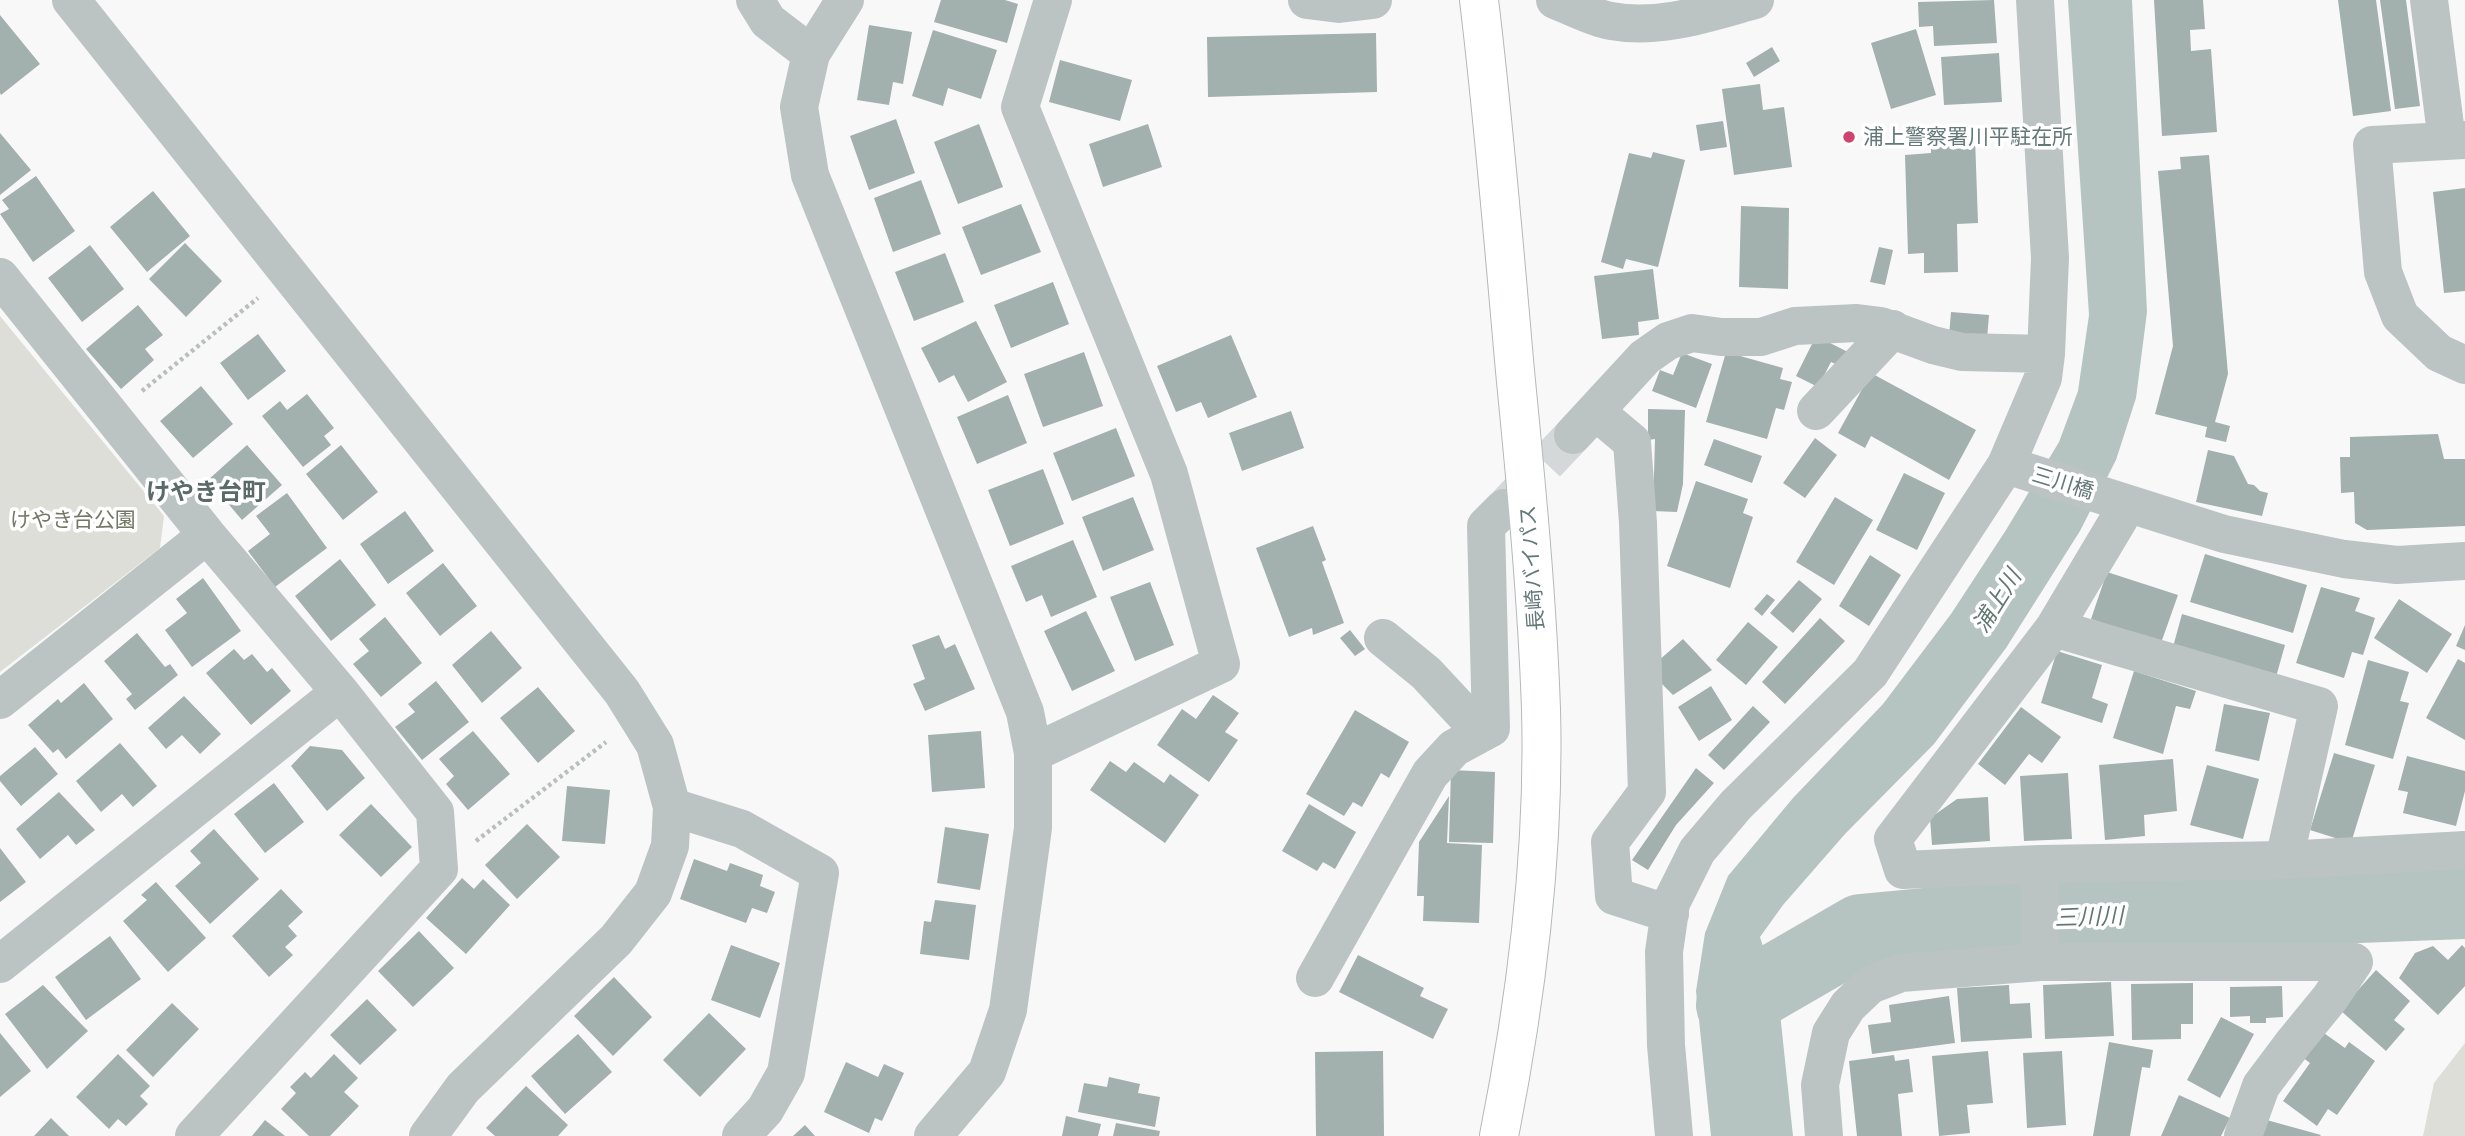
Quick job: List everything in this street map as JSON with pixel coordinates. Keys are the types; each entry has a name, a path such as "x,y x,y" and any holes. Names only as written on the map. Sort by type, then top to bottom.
{"highway":[{"name":"長崎バイパス","path":"1479,0 1505,104 1557,561 1563,710 1562,839 1553,951 1522,1136"},
{"name":"長崎バイパス","path":"1499,1136 1531,947 1538,844 1541,711 1505,104 1504,0"}],"street":[{"path":"71,0 622,692 655,745 672,807 670,846 653,893 617,940 463,1088 428,1136"},
{"path":"755,0 768,21 811,54"},
{"path":"845,0 811,54 799,107 810,175 1025,712 1033,753 1033,828 1008,1010 987,1072 933,1136"},
{"path":"1033,753 1221,664 1169,474 1020,107 1053,0"},
{"path":"1307,0 1339,4 1373,0"},
{"path":"1555,0 1610,21 1655,24 1702,15 1755,0"},
{"path":"1674,1136 1666,1032 1664,952 1671,902 1697,851 1736,805 1870,673 2006,465 2042,377 2046,354 2050,258 2035,0"},
{"path":"2429,0 2456,141 2372,145 2383,272 2400,316 2439,353 2465,365"},
{"path":"0,277 207,535 340,692 435,812 439,869 194,1136"},
{"path":"1670,914 1614,896 1610,842 1647,792 1639,537 1632,442 1584,423 1645,357 1668,341 1692,333 1721,337 1761,337 1796,326 1857,323 1893,329 1933,345 1962,352 2046,354"},
{"path":"1816,411 1893,329"},
{"name":"三川橋","path":"2006,465 2224,534 2344,559 2397,565 2465,561"},
{"path":"2125,502 2054,628 1893,839 1903,870 2040,864 2284,860 2465,850"},
{"path":"1315,978 1430,774 1454,748 1491,728 1486,526 1504,508"},
{"path":"0,700 207,535"},
{"path":"2054,628 2319,706 2284,860"},
{"path":"1383,638 1426,673 1482,733"},
{"path":"0,964 340,692"},
{"path":"672,807 742,830 820,873 786,1073 765,1110 741,1136"},
{"path":"2039,962 2040,864"},
{"path":"1824,1136 1820,1085 1831,1033 1848,1006 1870,985 1901,973 2039,962 2354,962 2330,998 2261,1086 2243,1136"}],"path":[{"path":"112,416 288,273"},
{"path":"439,869 638,718"}],"green space":[{"name":"けやき台公園","path":"0,316 164,516 160,548 0,672"},
{"path":"2465,1043 2465,1136 2423,1136 2434,1083"}],"water":[{"name":"浦上川","path":"2068,0 2132,0 2147,312 2136,398 2116,460 2080,531 2006,648 1934,744 1845,834 1783,905 1760,937 1778,994 1793,1136 1711,1136 1696,991 1705,933 1728,876 1793,798 1883,704 1951,614 2059,442 2078,391 2089,315"}],"building":[{"path":"941,0 1005,0 1018,4 1007,43 934,22"},
{"path":"1994,0 1997,43 1934,46 1933,26 1919,27 1918,2"},
{"path":"2154,0 2203,0 2205,29 2190,30 2191,51 2211,49 2217,132 2162,136"},
{"path":"2338,0 2376,0 2391,111 2353,116"},
{"path":"2380,0 2406,0 2420,106 2395,109"},
{"path":"0,15 40,64 1,95 0,93"},
{"path":"869,25 912,32 903,84 893,82 889,105 857,100"},
{"path":"1916,29 1936,95 1891,109 1871,43"},
{"path":"933,30 997,50 981,99 948,88 943,106 912,96"},
{"path":"1376,33 1377,92 1208,97 1207,37"},
{"path":"1772,47 1780,61 1754,77 1746,63"},
{"path":"1999,53 2002,102 1944,105 1941,57"},
{"path":"1060,60 1132,80 1120,121 1049,102"},
{"path":"1760,84 1763,110 1784,107 1792,167 1734,175 1722,89"},
{"path":"896,119 915,173 869,190 850,136"},
{"path":"1723,121 1727,147 1700,151 1696,125"},
{"path":"979,124 1003,187 958,204 934,142"},
{"path":"1148,124 1162,167 1103,187 1089,144"},
{"path":"0,133 31,170 0,195"},
{"path":"1975,137 1978,223 1957,224 1958,272 1924,273 1924,253 1908,254 1905,155 1931,153 1931,138"},
{"path":"1653,152 1685,160 1658,267 1626,259 1623,269 1601,262 1629,153 1651,158"},
{"path":"2209,155 2228,374 2215,422 2230,426 2226,442 2205,437 2207,427 2155,414 2173,346 2158,171 2181,169 2180,157"},
{"path":"36,176 75,231 33,262 0,214 9,209 2,200"},
{"path":"921,180 941,234 893,252 874,198"},
{"path":"2465,188 2465,291 2444,293 2433,192"},
{"path":"153,191 190,236 147,272 110,227"},
{"path":"1021,204 1041,252 981,275 962,227"},
{"path":"1741,206 1789,208 1788,289 1739,287"},
{"path":"185,243 222,281 186,317 149,279"},
{"path":"90,245 124,289 82,322 48,278"},
{"path":"1879,247 1893,250 1885,285 1870,282"},
{"path":"945,253 964,302 914,321 895,272"},
{"path":"1653,269 1659,319 1638,322 1639,335 1602,339 1594,276"},
{"path":"1053,282 1069,324 1011,348 994,305"},
{"path":"138,305 163,335 145,349 154,360 121,389 86,349"},
{"path":"1951,312 1989,315 1987,339 1949,336"},
{"path":"976,321 1007,382 968,402 954,375 939,383 921,348"},
{"path":"258,334 286,371 248,400 220,363"},
{"path":"1231,335 1257,397 1208,418 1201,402 1176,412 1157,366"},
{"path":"1816,336 1848,352 1840,366 1831,362 1818,387 1796,376"},
{"path":"1084,352 1103,406 1043,427 1024,374"},
{"path":"1726,352 1783,368 1780,379 1792,382 1784,410 1776,408 1767,439 1706,422"},
{"path":"1682,353 1712,364 1696,408 1652,391 1660,370 1673,375"},
{"path":"1871,373 1976,430 1949,480 1871,436 1865,448 1838,433"},
{"path":"201,386 233,424 193,458 160,421"},
{"path":"307,394 334,428 324,436 331,445 303,467 262,416 280,401 287,410"},
{"path":"1008,395 1027,443 977,464 957,417"},
{"path":"1648,409 1685,410 1683,484 1677,512 1653,511 1655,439 1648,440"},
{"path":"1291,411 1304,448 1242,471 1229,433"},
{"path":"1116,428 1135,476 1072,501 1053,453"},
{"path":"2438,434 2444,459 2465,459 2465,526 2367,530 2355,523 2354,492 2341,493 2340,457 2350,457 2350,437"},
{"path":"1815,438 1837,455 1805,498 1783,483"},
{"path":"1714,439 1762,456 1752,483 1704,465"},
{"path":"247,445 282,485 242,520 208,480"},
{"path":"341,445 378,492 343,520 306,474"},
{"path":"2208,450 2234,456 2248,484 2268,493 2262,516 2196,502"},
{"path":"1043,469 1064,524 1010,546 988,490"},
{"path":"1904,473 1945,493 1917,550 1876,530"},
{"path":"1696,481 1748,499 1743,513 1753,517 1730,588 1667,566"},
{"path":"287,493 327,548 275,587 248,551 270,534 256,516"},
{"path":"1133,497 1154,550 1103,571 1082,517"},
{"path":"1835,497 1873,520 1834,585 1796,562"},
{"path":"405,511 434,551 388,584 360,544"},
{"path":"1313,526 1326,560 1322,562 1344,623 1313,635 1312,628 1289,637 1256,548"},
{"path":"1073,540 1097,597 1051,617 1042,595 1026,602 1011,566"},
{"path":"2205,554 2307,585 2293,633 2190,602"},
{"path":"1870,555 1901,575 1869,626 1839,606"},
{"path":"340,559 376,605 331,641 295,596"},
{"path":"443,563 477,606 440,636 406,593"},
{"path":"2107,572 2178,595 2161,643 2091,619"},
{"path":"203,578 241,631 192,667 165,630 187,613 176,599"},
{"path":"1799,580 1822,599 1793,633 1770,613"},
{"path":"1150,582 1174,645 1135,661 1110,597"},
{"path":"2321,587 2360,598 2355,611 2375,618 2363,655 2352,652 2344,678 2296,663"},
{"path":"1767,594 1775,600 1762,616 1754,609"},
{"path":"2399,599 2452,634 2427,673 2374,638"},
{"path":"1086,611 1115,671 1072,691 1044,631"},
{"path":"2182,614 2285,645 2276,677 2173,647"},
{"path":"385,617 422,663 381,697 353,664 369,651 359,639"},
{"path":"1820,618 1845,641 1785,704 1762,682"},
{"path":"1748,622 1778,647 1746,685 1716,660"},
{"path":"2465,625 2465,650 2456,646"},
{"path":"1350,630 1365,649 1355,656 1340,638"},
{"path":"491,631 522,668 482,703 452,665"},
{"path":"137,633 165,667 170,664 178,675 135,710 126,699 132,694 104,661"},
{"path":"939,635 945,649 955,644 975,689 925,711 913,684 925,679 912,645"},
{"path":"1683,639 1712,670 1673,695 1657,679 1657,662"},
{"path":"234,649 244,660 252,654 267,672 272,668 291,691 251,725 206,673"},
{"path":"2057,651 2102,665 2092,698 2108,704 2102,723 2041,703"},
{"path":"2458,659 2465,663 2465,740 2426,718"},
{"path":"2368,660 2409,672 2400,701 2409,703 2393,759 2345,745"},
{"path":"2134,671 2196,691 2190,709 2176,706 2163,754 2113,738"},
{"path":"436,681 469,722 422,760 395,727 415,712 408,704"},
{"path":"84,683 113,719 66,759 58,749 53,753 28,725 58,699 61,703"},
{"path":"1711,686 1732,720 1699,741 1678,707"},
{"path":"538,687 575,731 538,763 500,718"},
{"path":"1213,695 1239,713 1225,732 1238,740 1209,782 1157,745 1182,709 1196,719"},
{"path":"184,696 221,734 200,754 182,735 166,749 148,728"},
{"path":"2224,704 2270,713 2259,761 2215,751"},
{"path":"1753,706 1770,722 1724,770 1708,755"},
{"path":"2021,707 2061,737 2042,763 2029,754 2005,785 1978,764"},
{"path":"1355,710 1409,742 1389,778 1381,773 1362,807 1353,802 1344,816 1306,794"},
{"path":"473,731 510,774 468,810 446,784 454,776 439,759"},
{"path":"981,731 985,788 932,792 928,735"},
{"path":"120,743 157,786 133,807 122,794 101,812 76,781"},
{"path":"310,746 342,750 365,778 327,811 291,766"},
{"path":"35,747 58,774 21,806 0,781 0,776"},
{"path":"2334,753 2375,765 2351,843 2310,830"},
{"path":"2407,756 2465,771 2465,791 2456,826 2403,813 2408,792 2398,790"},
{"path":"2173,759 2177,811 2144,815 2145,836 2105,840 2099,765"},
{"path":"1110,761 1126,772 1134,762 1164,783 1170,774 1199,795 1165,843 1090,790"},
{"path":"2207,765 2259,779 2243,839 2190,825"},
{"path":"1696,768 1714,783 1676,825 1648,870 1632,860"},
{"path":"1451,770 1495,772 1493,843 1449,842"},
{"path":"2068,773 2072,839 2024,841 2020,776"},
{"path":"274,783 304,822 265,853 234,814"},
{"path":"567,786 610,790 605,844 562,841"},
{"path":"59,792 95,830 76,845 68,835 40,859 16,829"},
{"path":"1449,796 1447,843 1482,845 1479,923 1423,921 1424,896 1417,896 1419,842"},
{"path":"1988,797 1990,841 1932,845 1930,818 1957,799"},
{"path":"371,804 412,847 381,877 339,835"},
{"path":"1309,804 1356,832 1335,869 1323,862 1317,871 1282,851"},
{"path":"527,824 560,857 517,899 485,865"},
{"path":"945,827 989,834 980,890 937,883"},
{"path":"214,829 259,879 210,924 175,886 201,863 190,851"},
{"path":"0,848 26,882 0,902"},
{"path":"694,859 727,871 730,863 763,875 760,886 775,892 767,913 752,908 746,923 680,899"},
{"path":"462,878 474,889 483,879 510,905 466,954 426,918"},
{"path":"156,882 206,938 168,972 123,921 147,900 141,895"},
{"path":"281,889 303,912 288,926 297,936 285,947 293,955 269,977 232,936"},
{"path":"935,900 976,905 969,960 920,954 924,921 931,922"},
{"path":"419,931 454,968 413,1007 378,971"},
{"path":"110,936 141,979 86,1020 55,977"},
{"path":"731,945 780,963 760,1018 711,1000"},
{"path":"2462,945 2465,948 2465,986 2438,1015 2399,978 2415,953 2433,946 2448,960"},
{"path":"1358,955 1424,988 1420,996 1448,1009 1433,1039 1339,992"},
{"path":"2376,970 2410,1001 2394,1020 2405,1029 2386,1051 2340,1010"},
{"path":"614,977 652,1017 613,1056 574,1016"},
{"path":"2111,982 2114,1036 2045,1039 2043,985"},
{"path":"2193,983 2193,1024 2181,1024 2181,1039 2132,1040 2131,984"},
{"path":"43,985 88,1031 47,1069 5,1014"},
{"path":"2009,985 2010,1004 2030,1003 2032,1038 1961,1042 1957,988"},
{"path":"2282,986 2283,1017 2266,1018 2266,1023 2250,1023 2250,1016 2230,1017 2230,987"},
{"path":"1949,996 1955,1043 1872,1054 1868,1025 1891,1022 1889,1005"},
{"path":"367,999 397,1030 360,1065 330,1035"},
{"path":"172,1003 199,1029 153,1077 126,1050"},
{"path":"709,1013 746,1049 700,1097 663,1060"},
{"path":"2221,1017 2254,1034 2220,1098 2187,1080"},
{"path":"2321,1031 2345,1048 2349,1042 2375,1061 2337,1115 2328,1109 2317,1126 2283,1101 2310,1063 2302,1057"},
{"path":"0,1033 31,1071 0,1097"},
{"path":"578,1034 612,1072 565,1114 531,1076"},
{"path":"2109,1042 2153,1050 2150,1068 2142,1067 2130,1136 2093,1136"},
{"path":"1383,1051 1384,1136 1316,1136 1315,1052"},
{"path":"1988,1051 1993,1103 1967,1105 1970,1133 1939,1136 1932,1056"},
{"path":"2062,1051 2066,1125 2027,1128 2023,1053"},
{"path":"118,1054 150,1086 140,1096 148,1104 126,1126 118,1119 109,1129 76,1097"},
{"path":"334,1054 358,1078 344,1092 359,1106 330,1136 309,1136 281,1109 296,1093 290,1087 305,1072 311,1078"},
{"path":"1894,1055 1895,1061 1909,1059 1913,1092 1898,1094 1902,1136 1857,1136 1849,1061"},
{"path":"846,1062 878,1077 884,1064 904,1073 882,1121 875,1118 869,1133 824,1112"},
{"path":"1109,1077 1140,1084 1138,1093 1160,1097 1155,1127 1078,1112 1084,1083 1107,1087"},
{"path":"526,1086 568,1125 558,1136 495,1136 486,1128"},
{"path":"2179,1095 2230,1118 2221,1136 2161,1136"},
{"path":"1066,1116 1101,1124 1098,1136 1062,1136"},
{"path":"51,1118 69,1136 34,1136"},
{"path":"2263,1119 2321,1135 2263,1136 2258,1134"},
{"path":"265,1120 285,1136 252,1136"},
{"path":"1116,1123 1160,1131 1159,1136 1113,1136"},
{"path":"805,1125 815,1136 793,1136"}],"waterway":[{"name":"三川川","path":"1733,1005 1861,931 1966,921 2465,902"}],"tunnel":[{"path":"1507,505 1573,435"}],"place":[{"name":"浦上警察署川平駐在所","path":"1849,137"}],"district":[{"name":"けやき台町","path":"206,492"}]}
